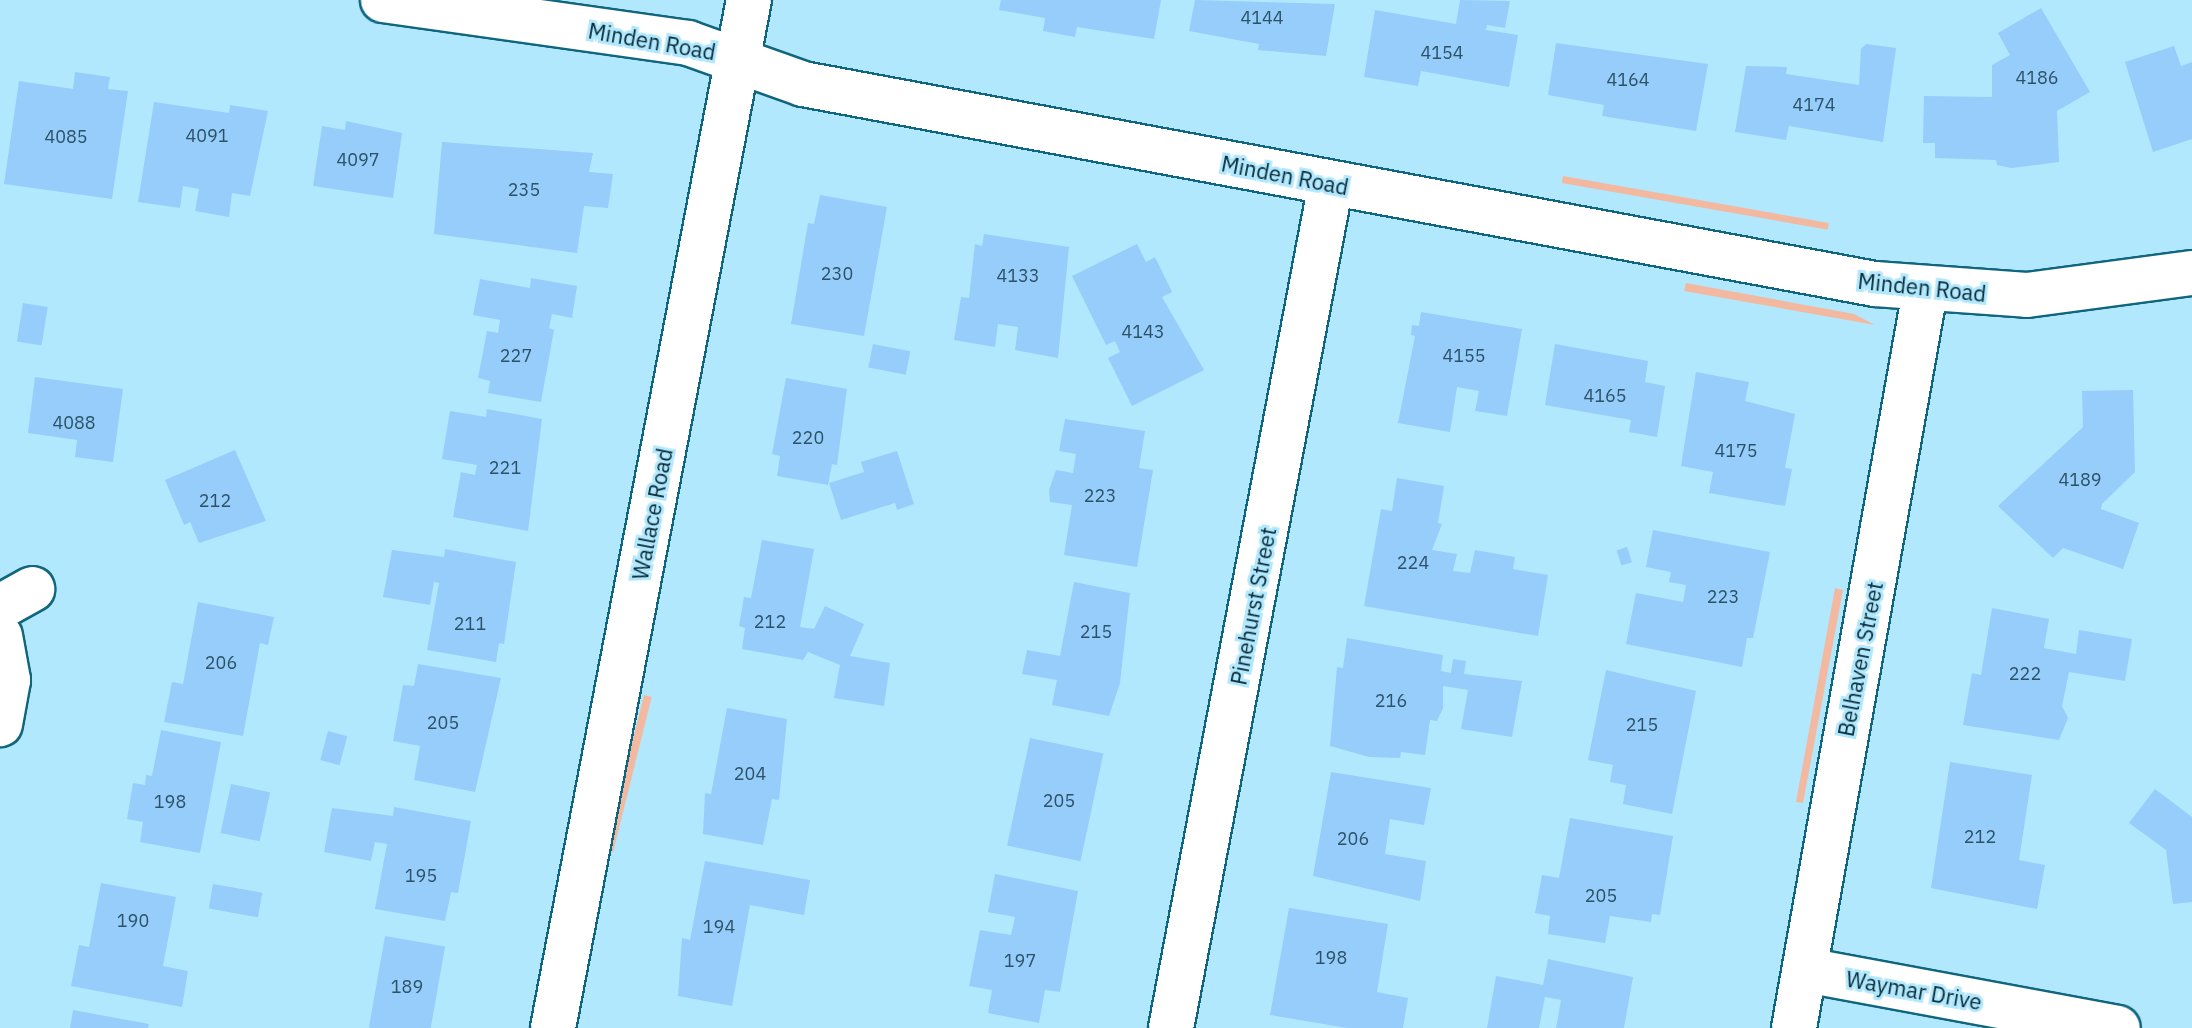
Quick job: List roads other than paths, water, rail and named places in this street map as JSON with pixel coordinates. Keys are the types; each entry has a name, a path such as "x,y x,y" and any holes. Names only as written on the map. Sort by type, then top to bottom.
{"street":[{"name":"Minden Road","path":"383,0 688,43 738,58 803,84 1331,184 1925,291 2027,295 2192,273"},
{"name":"Wallace Road","path":"553,1028 749,0"},
{"name":"Pinehurst Street","path":"1171,1028 1331,184"},
{"name":"Belhaven Street","path":"1794,1028 1925,291"},
{"path":"0,636 8,680 0,724"},
{"name":"Waymar Drive","path":"1805,970 2118,1028"}]}
